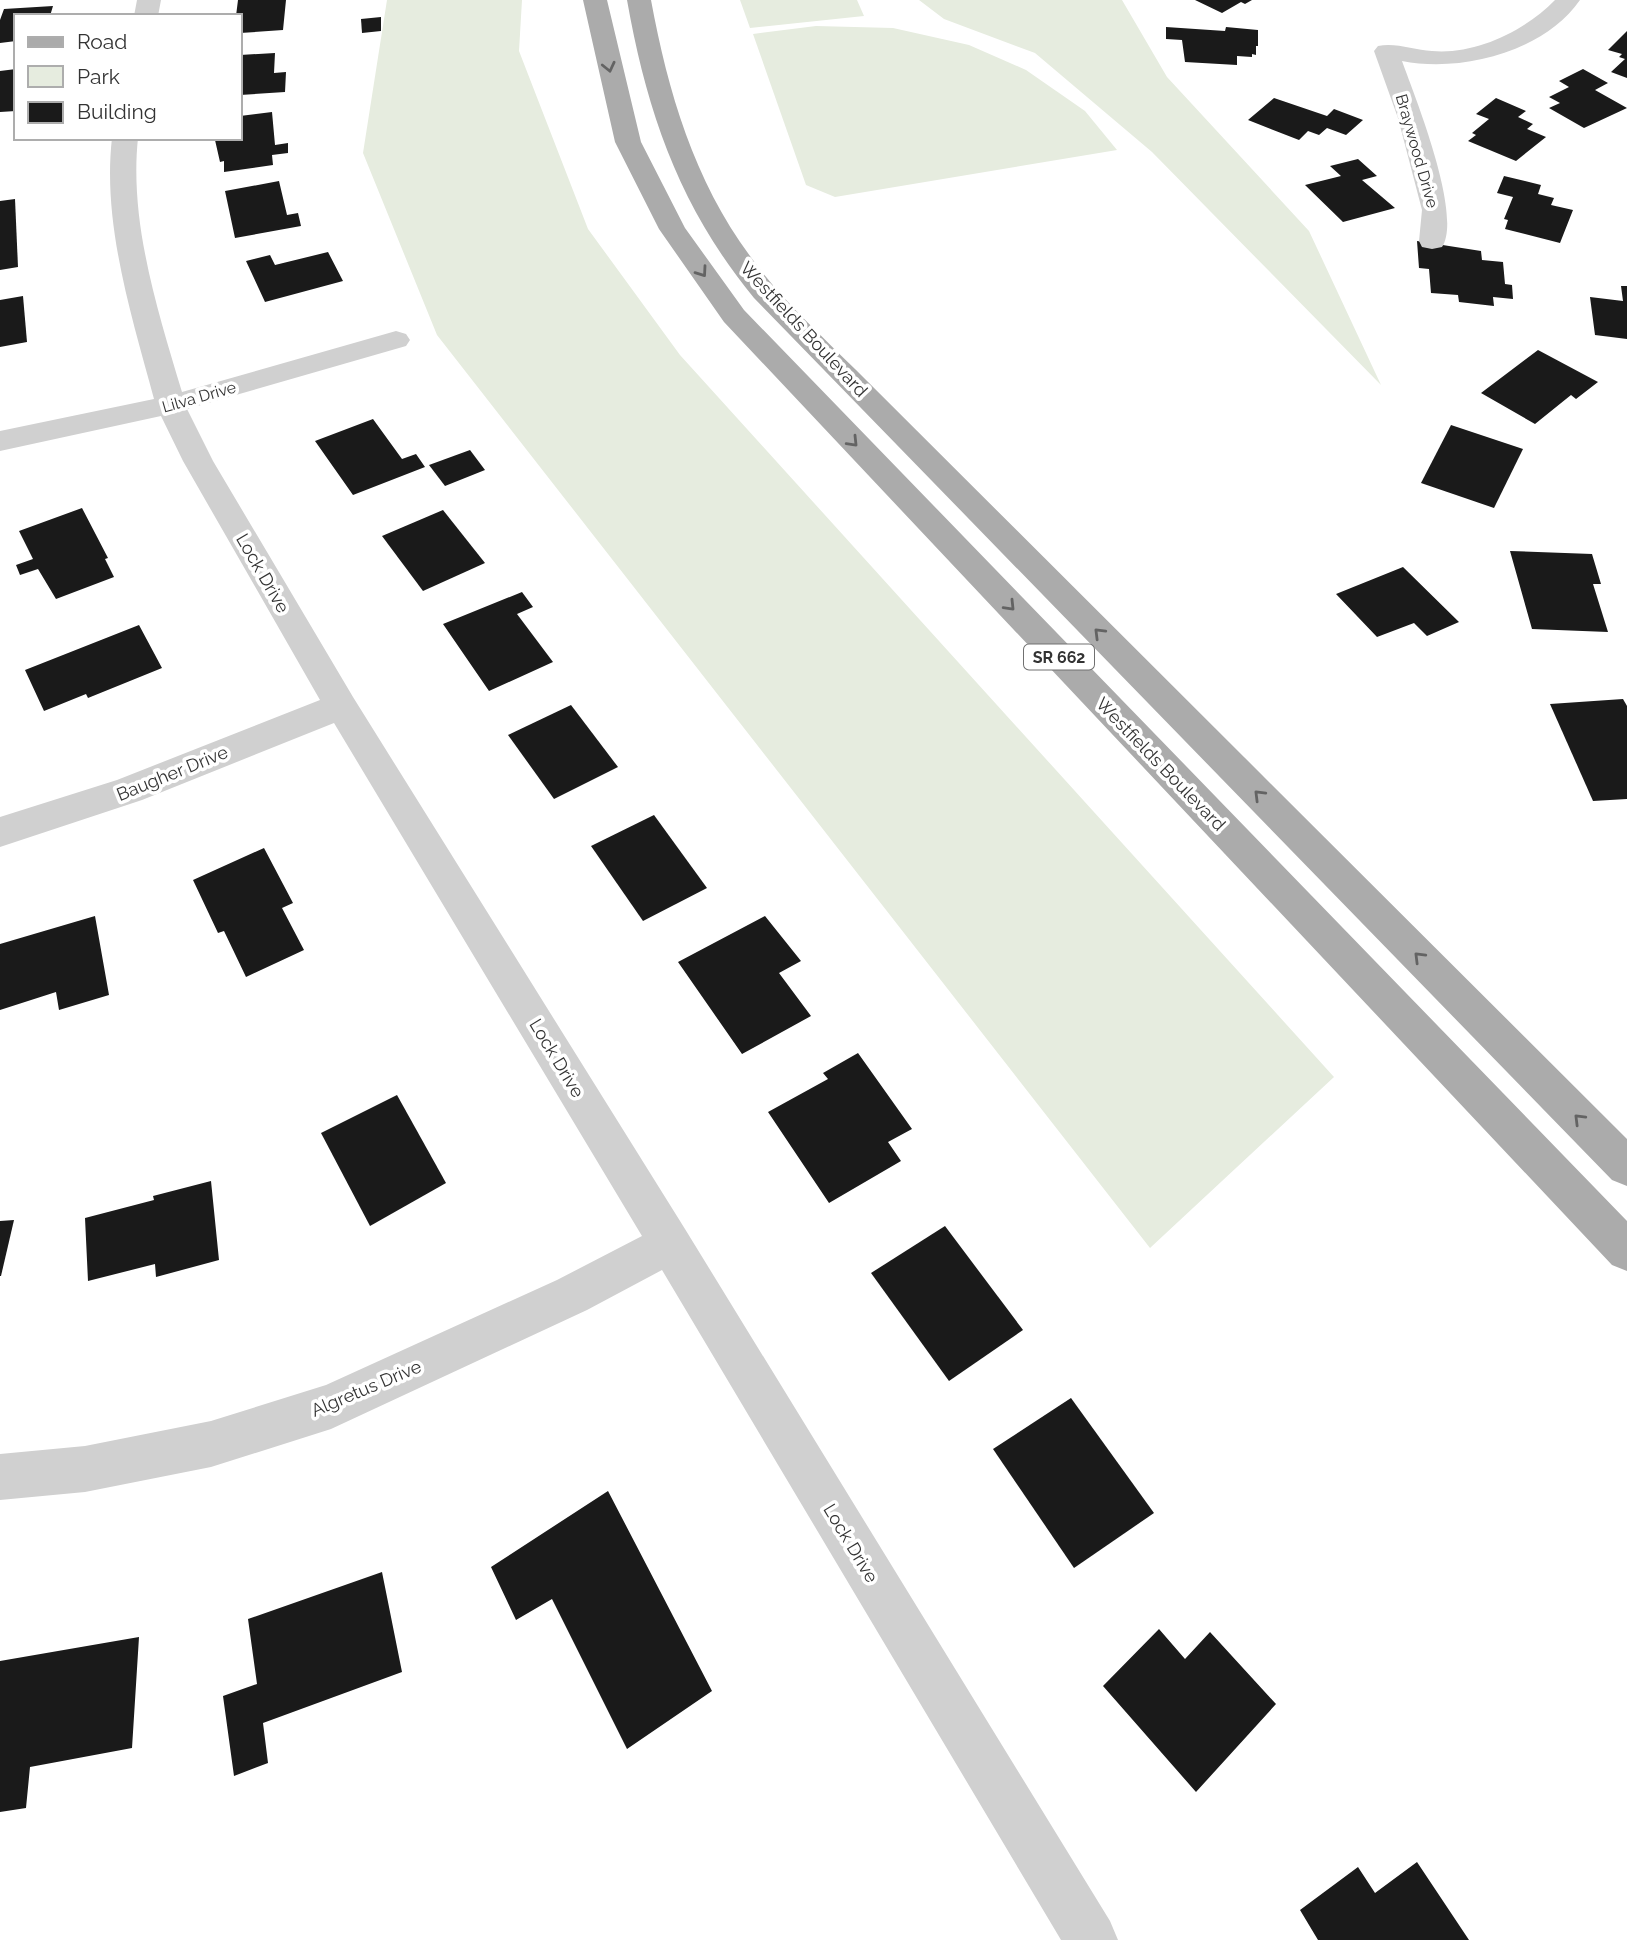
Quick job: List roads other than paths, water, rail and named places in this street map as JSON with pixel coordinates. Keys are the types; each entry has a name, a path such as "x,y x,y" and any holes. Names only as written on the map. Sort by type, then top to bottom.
{"main road":[{"name":"Westfields Boulevard","path":"595,0 606,57 628,142 672,229 734,316 1627,1251"},
{"name":"Westfields Boulevard","path":"639,0 657,93 669,132 688,176 740,263 855,386 1627,1167"}],"street":[{"name":"Braywood Drive","path":"1432,241 1435,210 1410,118 1386,51 1441,59 1479,52 1521,36 1562,8 1568,0"},
{"name":"Lock Drive","path":"125,140 122,165 135,279 171,406 198,461 341,706 670,1242 1091,1940"},
{"name":"Lilva Drive","path":"0,441 171,406 396,340"},
{"name":"Baugher Drive","path":"0,832 60,816 117,795 341,706"},
{"name":"Algretus Drive","path":"0,1477 86,1469 211,1444 331,1406 572,1295 670,1242"}]}
